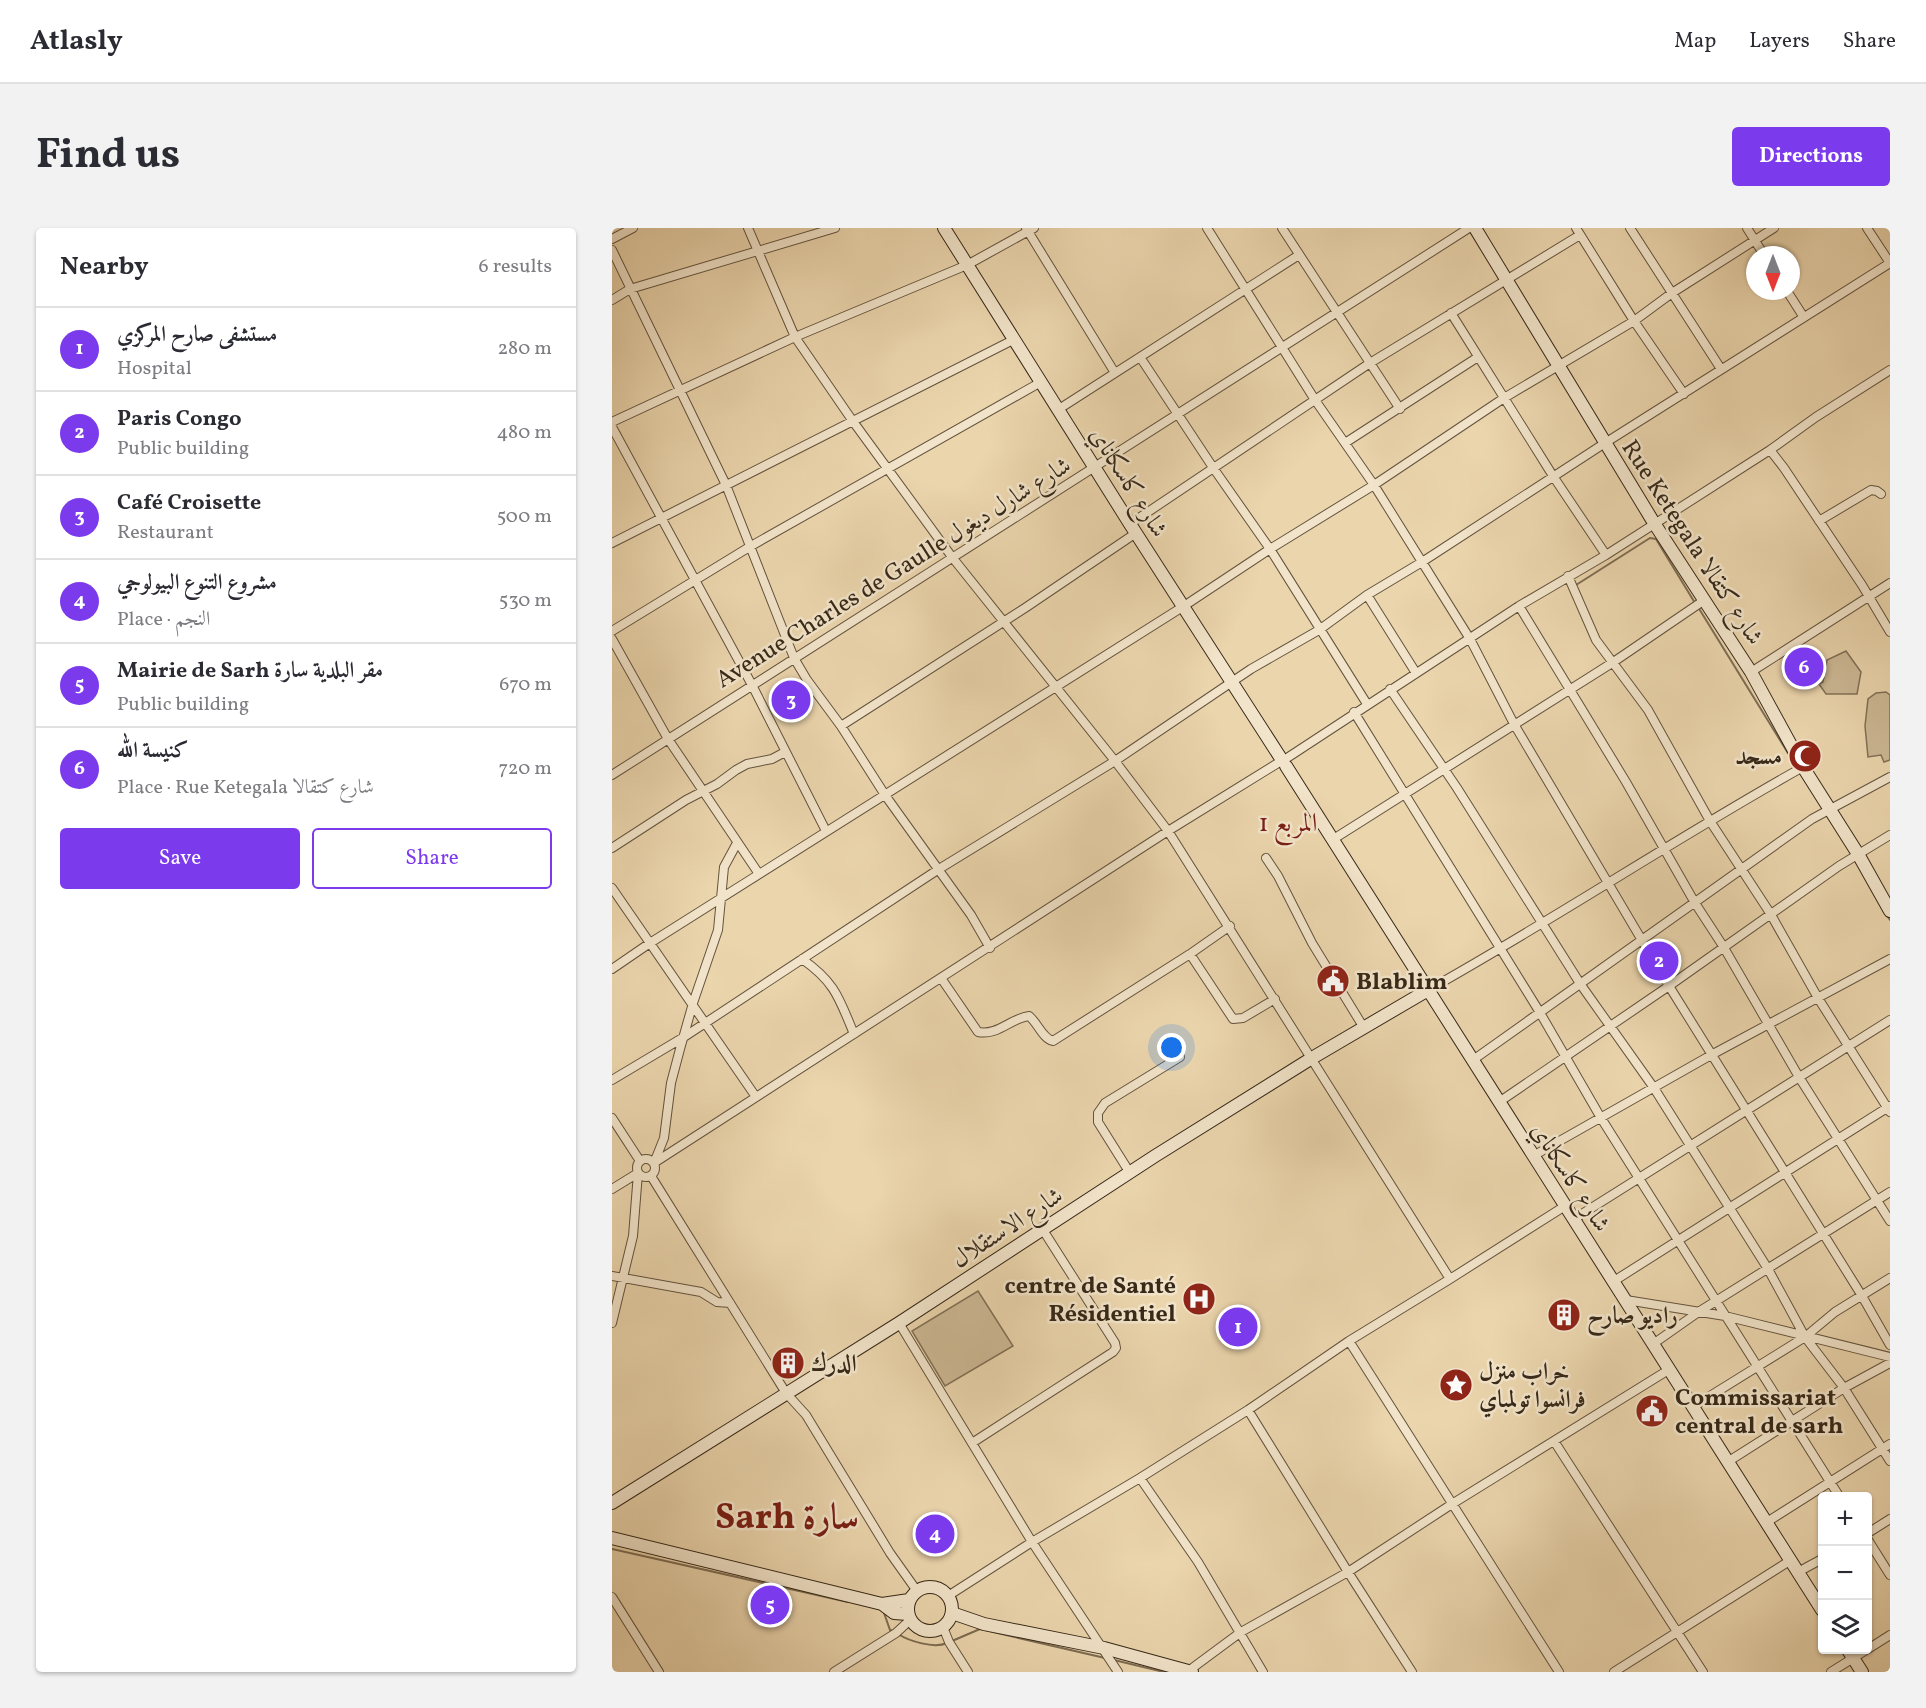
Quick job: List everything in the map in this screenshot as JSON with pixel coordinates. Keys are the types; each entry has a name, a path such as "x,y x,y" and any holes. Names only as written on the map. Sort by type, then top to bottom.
{"street":[{"path":"612,239 633,228"},
{"path":"748,228 795,337 852,420 952,557 1168,831 1230,926 1450,1280"},
{"path":"612,300 630,289 835,228"},
{"name":"شارع كاسكاناي","path":"944,228 1133,529 1818,1604"},
{"path":"1207,228 1315,400 1374,485 1470,639 1514,724 1669,986 1748,1110 1890,1345"},
{"path":"1282,228 1400,409"},
{"name":"Avenue Charles de Gaulle شارع شارل ديغول","path":"612,775 1469,228"},
{"name":"Rue Ketegala شارع كتقالا","path":"1475,228 1654,523 1751,672 1803,766 1858,854 1890,911"},
{"path":"1630,228 1721,369"},
{"path":"1747,228 1758,246"},
{"path":"612,969 1374,485 1504,398 1634,321 1672,293 1774,228"},
{"path":"612,1080 706,1022 939,869 1115,761 1251,669 1319,630 1368,595 1803,316 1890,263 1867,228"},
{"path":"612,422 795,337 967,265 1029,229 1115,373"},
{"path":"841,726 1003,622 1214,469 1370,363 1507,279 1578,232 1634,321 1684,394"},
{"path":"612,250 726,485 794,658 885,795 971,915 990,948"},
{"path":"1059,409 1299,255"},
{"path":"1793,300 1803,316"},
{"path":"1451,313 1553,476 1606,555"},
{"path":"612,543 1013,340"},
{"path":"1140,357 1270,549 1367,704"},
{"path":"1345,443 1478,357"},
{"path":"654,1163 1168,831 1283,761 1354,712 1519,606 1606,555 1770,450 1816,417 1890,370"},
{"path":"612,631 751,546 1041,382"},
{"path":"612,428 752,685 826,831"},
{"path":"1770,450 1869,596 1890,632"},
{"path":"1819,521 1871,490 1881,494"},
{"path":"1568,576 1587,622 1612,663 1648,710 1710,821 1770,913 1818,998 1889,1109 1614,1281"},
{"path":"1751,672 1890,583"},
{"path":"1368,595 1416,673"},
{"path":"1332,840 1612,663 1703,601"},
{"path":"1519,606 1626,782 1695,903 1724,946 1799,1077 1890,1221"},
{"path":"612,639 668,739 759,874"},
{"path":"1390,689 1444,768 1581,985 1654,1088 1768,1269 1805,1337 1886,1447 1890,1461"},
{"path":"1354,712 1539,1011 1601,1118 1793,1420 1836,1492"},
{"path":"612,848 747,764 772,759 785,752"},
{"path":"1428,990 1500,950 1609,884 1663,848 1803,766"},
{"path":"1473,1060 1539,1011 1581,985 1742,871 1781,841 1829,809 1890,777"},
{"path":"1499,1102 1566,1058 1770,913 1890,835"},
{"path":"651,1176 664,1138 671,1083 693,1003 718,930 724,867 737,843"},
{"path":"1266,858 1278,876 1312,943 1364,1028"},
{"path":"612,888 756,1097"},
{"path":"941,978 978,1032 986,1034 1021,1017 1029,1016 1035,1020 1047,1038 1053,1041 1230,926"},
{"path":"1190,954 1233,1019 1243,1018 1275,999"},
{"path":"802,959 820,972 831,984 854,1034"},
{"path":"1533,1156 1713,1054 1890,959"},
{"name":"شارع الاستقلال","path":"612,1503 899,1323 1312,1058 1428,990"},
{"path":"1574,1219 1890,1020"},
{"path":"1130,1173 1098,1122 1098,1113 1105,1103 1180,1057"},
{"path":"612,1118 640,1161"},
{"path":"612,1323 633,1236 637,1167 640,1161 647,1159 654,1163"},
{"path":"638,1173 643,1177 651,1176"},
{"path":"612,1189 638,1173"},
{"path":"651,1176 786,1393 806,1415 890,1553 913,1596 909,1617 896,1633 834,1672"},
{"path":"1653,1344 1700,1311 1890,1192"},
{"path":"948,1596 1248,1410 1349,1341 1450,1280 1565,1206"},
{"path":"972,1443 1116,1348 1115,1342 1092,1304 1043,1230"},
{"path":"612,1276 701,1292 717,1302 730,1303"},
{"path":"1694,1406 1805,1337 1834,1312 1890,1278"},
{"path":"1626,1300 1725,1316 1890,1357"},
{"path":"899,1323 1032,1542 1118,1672"},
{"path":"1349,1341 1559,1672"},
{"path":"1728,1461 1844,1388 1890,1363"},
{"path":"952,1613 984,1624 1104,1648 1189,1672 1241,1632 1348,1572 1452,1504 1670,1369"},
{"path":"1248,1410 1412,1672"},
{"path":"1554,1441 1703,1672"},
{"path":"1767,1522 1886,1447"},
{"path":"1140,1478 1178,1532 1241,1632 1263,1672"},
{"path":"1872,1530 1890,1519"},
{"path":"612,1539 882,1604 894,1613 909,1617 921,1630 936,1631 947,1623 952,1613 948,1596 943,1591 930,1587 913,1596 882,1604"},
{"path":"1872,1546 1890,1575"},
{"path":"1614,1672 1791,1560"},
{"path":"1798,1572 1818,1561"},
{"path":"612,1597 659,1672"},
{"path":"943,1627 949,1642 968,1672"},
{"path":"1872,1646 1890,1635"},
{"path":"1831,1672 1851,1654 1862,1672"}],"shaded area":[{"path":"1846,651 1861,672 1857,694 1826,694 1819,684 1823,682 1827,660"},
{"path":"1886,692 1890,695 1890,760 1884,762 1881,755 1868,757 1865,726 1868,699 1876,693"},
{"path":"978,1291 1013,1346 945,1386 912,1331"}],"waterway":[{"path":"1576,585 1650,538 1656,539 1695,603"},
{"path":"1698,607 1791,758"},
{"path":"1886,914 1890,920"},
{"path":"612,1549 848,1602"},
{"path":"883,1610 890,1630 893,1631"},
{"path":"952,1641 980,1629 1105,1658"},
{"path":"898,1634 922,1643 935,1645 947,1643"},
{"path":"1114,1660 1164,1672"}],"place":[{"name":"كنيسة الله","path":"1804,667"},
{"name":"Café Croisette","path":"791,700"},
{"name":"مسجد","path":"1805,756"},
{"name":"Paris Congo","path":"1659,961"},
{"name":"Blablim","path":"1333,981"},
{"name":"centre de Santé Résidentiel","path":"1199,1299"},
{"name":"راديو صارح","path":"1564,1315"},
{"name":"مستشفى صارح المركزي","path":"1238,1327"},
{"name":"الدرك","path":"788,1363"},
{"name":"خراب منزل فرانسوا تولمباي","path":"1456,1385"},
{"name":"Commissariat central de sarh","path":"1652,1411"},
{"name":"مشروع التنوع البيولوجي","path":"935,1534"},
{"name":"Mairie de Sarh مقر البلدية سارة","path":"770,1605"}],"district":[{"name":"المربع 1","path":"1288,822"},
{"name":"Sarh سارة","path":"787,1515"}]}
